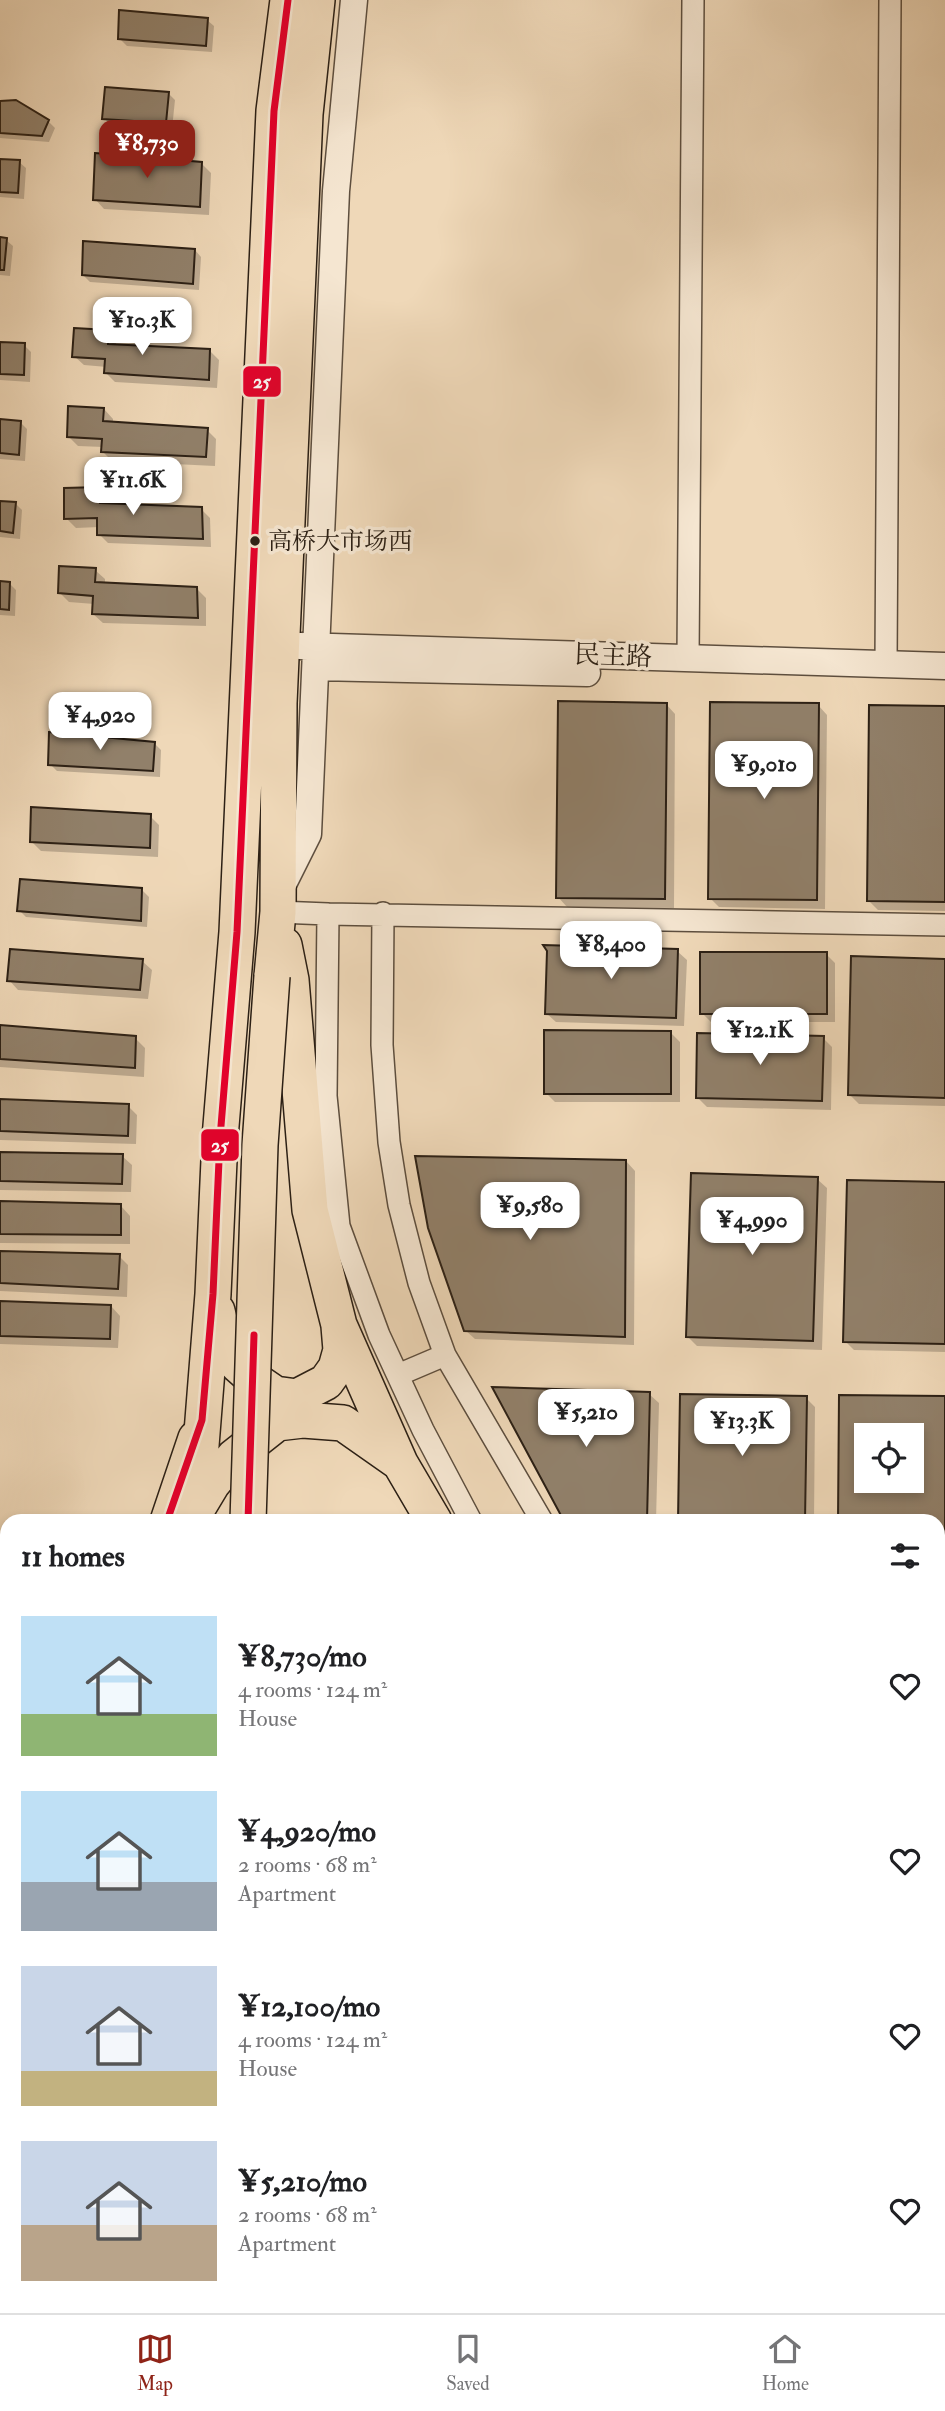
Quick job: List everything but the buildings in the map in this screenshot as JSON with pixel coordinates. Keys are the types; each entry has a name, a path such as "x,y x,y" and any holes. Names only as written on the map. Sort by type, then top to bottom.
{"highway":[{"path":"187,1514 201,1419 213,1294 220,1138 237,932 274,111 288,0"},
{"path":"213,1294 225,1345 238,1365 256,1381 275,1394 296,1397 326,1382 335,1368 341,1350 339,1325 310,1210 281,978 278,902 281,646 305,114 317,0"},
{"path":"248,1514 260,1144 281,978"},
{"path":"339,1325 400,1463 430,1514"},
{"path":"189,1514 234,1457 277,1423 303,1419 343,1423 400,1463"}],"street":[{"path":"354,0 335,191 317,657 307,834 278,902 328,914 945,925"},
{"path":"688,658 693,0"},
{"path":"886,664 890,0"},
{"name":"民主路","path":"281,646 317,657 945,681"},
{"name":"民主路","path":"317,657 688,658 945,666"},
{"path":"383,913 382,1045 389,1142 399,1205 419,1283 445,1355 538,1514"},
{"path":"328,914 326,1096 339,1226 379,1335 423,1430 467,1514"},
{"path":"398,1375 445,1355"}],"transit line":[{"name":"25","path":"169,1514 202,1420 213,1294 220,1138 237,932 274,111 288,0"},
{"name":"25","path":"248,1514 254,1335"}],"place":[{"name":"高桥大市场西","path":"255,541"}]}
